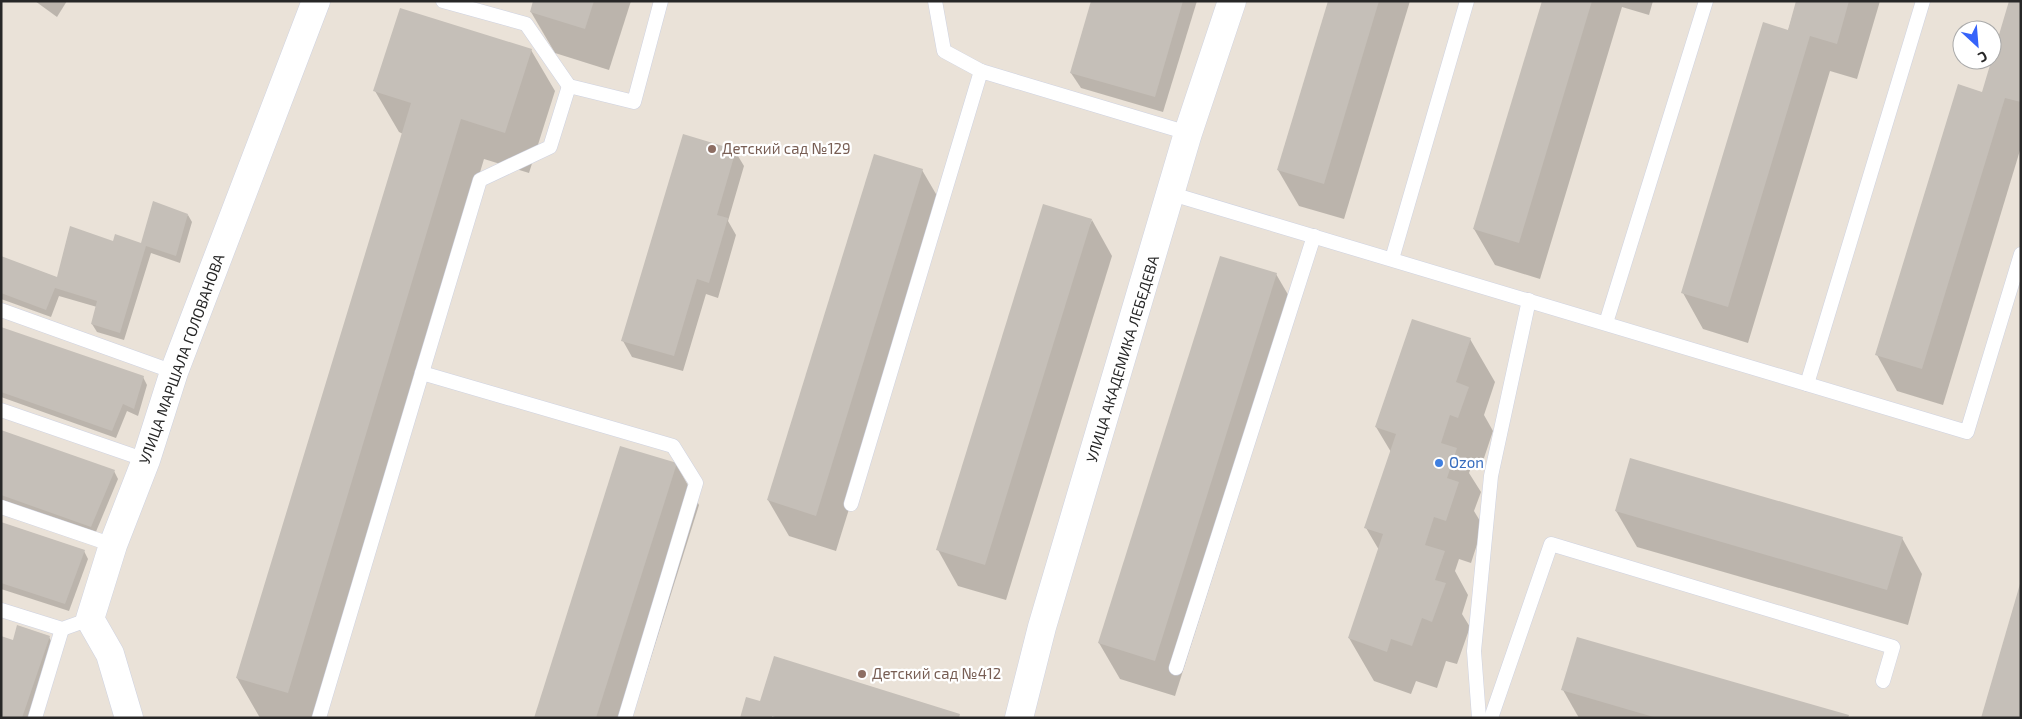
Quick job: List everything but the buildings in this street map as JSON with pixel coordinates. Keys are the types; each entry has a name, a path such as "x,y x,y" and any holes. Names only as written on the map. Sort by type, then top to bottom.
{"street":[{"name":"УЛИЦА МАРШАЛА ГОЛОВАНОВА","path":"90,619 113,545 146,460 174,372 316,1"},
{"name":"УЛИЦА АКАДЕМИКА ЛЕБЕДЕВА","path":"1019,718 1045,618 1172,194 1188,133 1232,1"},
{"path":"90,619 110,654 129,718"}],"lane":[{"path":"442,1 526,24 569,86 634,102 661,1"},
{"path":"935,1 944,51 981,71 1188,133"},
{"path":"1392,259 1467,1"},
{"path":"1606,323 1706,1"},
{"path":"1807,384 1923,1"},
{"path":"851,504 981,71"},
{"path":"319,718 480,180 550,147 569,86"},
{"path":"1172,194 1967,432 2021,254"},
{"path":"1176,668 1314,236"},
{"path":"1479,718 1474,650 1491,476 1529,300"},
{"path":"1,310 174,372"},
{"path":"422,373 673,446 696,483 625,718"},
{"path":"1,410 146,460"},
{"path":"1,507 113,545"},
{"path":"1491,718 1551,544 1893,647 1883,681"},
{"path":"1,610 62,629 90,619"},
{"path":"35,718 62,629"}],"place":[{"name":"Детский сад №129","path":"712,149"},
{"name":"Ozon","path":"1439,463"},
{"name":"Детский сад №412","path":"862,674"}]}
